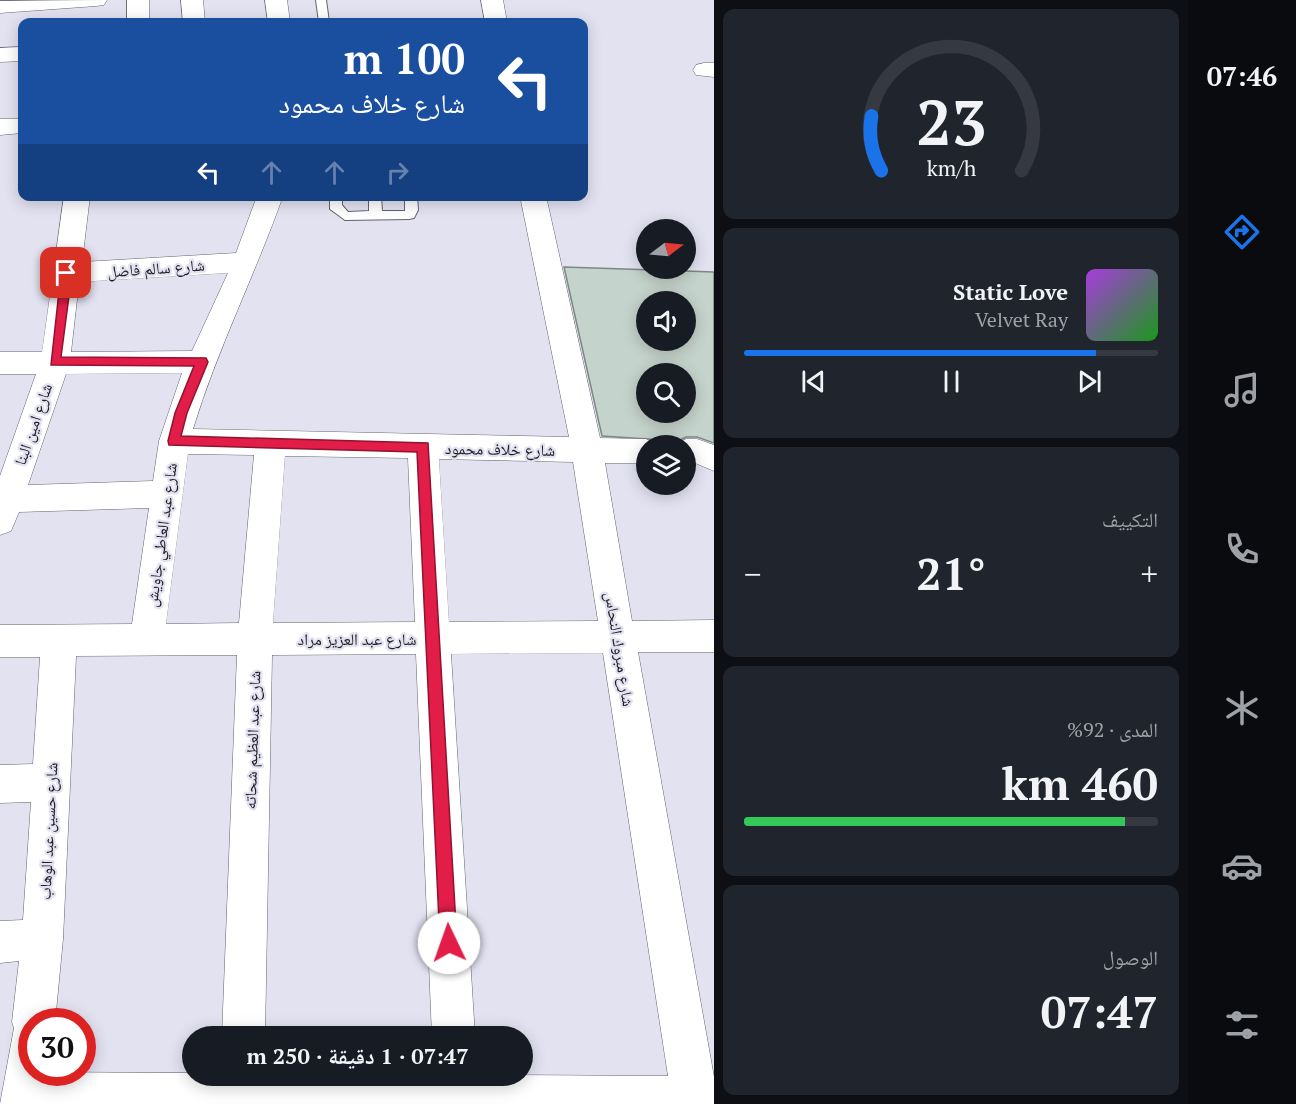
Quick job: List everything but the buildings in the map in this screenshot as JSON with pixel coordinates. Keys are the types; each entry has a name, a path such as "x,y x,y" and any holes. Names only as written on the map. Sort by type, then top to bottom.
{"street":[{"path":"0,7 72,12 96,0"},
{"path":"138,0 138,18"},
{"path":"192,0 194,18"},
{"path":"276,0 278,18"},
{"path":"492,0 495,18"},
{"path":"0,127 18,126"},
{"name":"شارع امين البنا","path":"2,506 55,362 76,201"},
{"name":"شارع عبد العاطي جاويش","path":"147,640 166,494 181,413 246,262 268,201"},
{"name":"شارع مبروك النحاس","path":"534,201 587,450 701,1101"},
{"name":"شارع سالم فاضل","path":"66,273 246,262"},
{"path":"0,363 202,362"},
{"name":"شارع خلاف محمود","path":"174,441 636,451"},
{"name":"شارع عبد العظيم شحاته","path":"244,1026 255,639 270,443"},
{"path":"423,447 453,1026"},
{"path":"696,451 714,458"},
{"path":"2,506 166,494"},
{"name":"شارع عبد العزيز مراد","path":"0,641 714,636"},
{"name":"شارع حسين عبد الوهاب","path":"35,1008 42,939 59,641"},
{"path":"0,784 50,782"},
{"path":"0,942 42,939"},
{"path":"23,1098 243,1092 457,1092 701,1101"}],"lane":[{"path":"321,0 323,18"},
{"path":"336,201 335,206 345,216 409,215 412,210 411,201"},
{"path":"375,201 376,216"}],"route":[{"path":"66,273 55,362 202,362 181,413 174,441 423,447 449,943"}]}
